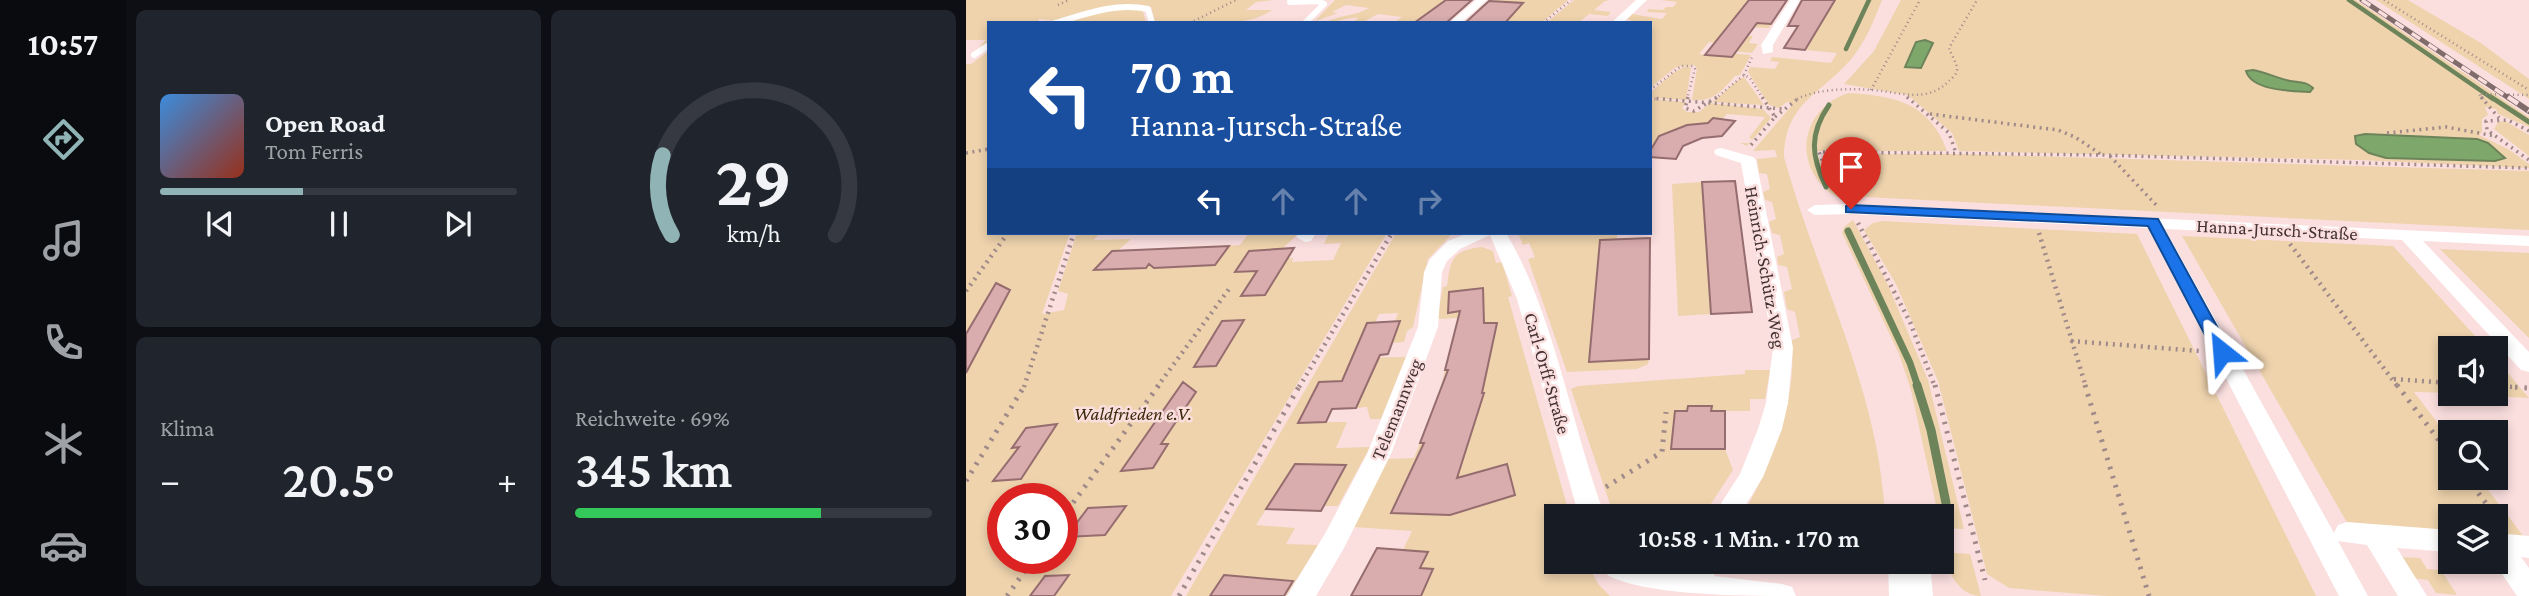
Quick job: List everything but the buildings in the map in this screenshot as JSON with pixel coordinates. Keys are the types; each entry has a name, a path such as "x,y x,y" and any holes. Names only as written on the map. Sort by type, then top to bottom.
{"main road":[{"path":"1910,574 1911,596"}],"street":[{"path":"1456,21 1482,0"},
{"path":"1618,21 1642,0"},
{"path":"1767,52 1767,45 1795,0"},
{"name":"Heinrich-Schütz-Weg","path":"1721,152 1748,160 1783,348 1777,403 1770,429 1751,477 1734,504"},
{"name":"Hanna-Jursch-Straße","path":"1815,210 2158,217 2408,236 2529,241"},
{"path":"2158,217 2354,596"},
{"name":"Telemannweg","path":"1301,596 1335,540 1380,454 1428,327 1433,272 1439,259 1454,245 1478,235"},
{"name":"Carl-Orff-Straße","path":"1500,235 1517,270 1587,504"},
{"path":"2408,236 2529,365"},
{"path":"2347,533 2438,540"},
{"path":"2375,535 2413,596"},
{"path":"2509,545 2529,590"},
{"path":"1633,574 1647,580 1697,581 1782,596"}],"lane":[{"path":"1290,2 1317,1 1324,4 1307,21"},
{"path":"1062,21 1098,10 1131,6 1148,9 1151,21"},
{"path":"974,55 987,46"}],"path":[{"path":"1194,21 1236,0"},
{"path":"1545,21 1570,0"},
{"path":"1871,90 1920,0"},
{"path":"1748,160 1750,147 1775,117 1799,97 1828,91 1871,90 1906,96 1930,94 1940,90 1956,74 1957,68 1949,48 1961,31 1971,6 1977,0"},
{"path":"2385,0 2529,92"},
{"path":"1652,88 1681,66 1690,65 1695,69 1685,108 1690,111 1700,110 1744,75 1752,80 1775,117"},
{"path":"2499,118 2479,94 2529,92"},
{"path":"1906,96 1949,133 1955,153"},
{"path":"1652,98 1784,109"},
{"path":"1930,114 2057,130 2076,137 2102,155"},
{"path":"2529,131 2519,124 2499,118 2486,121 2487,130 2529,160"},
{"path":"2388,133 2446,127 2495,136"},
{"path":"966,153 987,149"},
{"path":"1845,198 1829,179 1819,152 2102,155 2529,169"},
{"path":"2110,156 2158,217"},
{"path":"1858,222 1892,285 1933,380 1971,537 1985,580"},
{"path":"2036,225 2149,596"},
{"path":"966,481 1026,383 1072,235"},
{"path":"1180,596 1306,374 1391,235"},
{"path":"966,292 1005,237"},
{"path":"2285,238 2438,440"},
{"path":"1078,496 1229,289"},
{"path":"2071,341 2205,351"},
{"path":"2393,379 2438,382"},
{"path":"2508,387 2528,388"},
{"path":"1599,491 1662,453 1666,412"},
{"path":"2475,490 2509,545"},
{"path":"1007,596 1023,574"}],"green space":[{"path":"966,0 1274,0 1256,2 1246,10 1272,10 1248,20 1154,21 1151,7 1139,5 1057,21 987,21 987,45 979,47 986,40 966,40"},
{"path":"1335,0 1446,0 1449,8 1463,9 1455,15 1423,15 1418,21 1396,21 1402,17 1378,14 1365,21 1354,21 1359,18 1355,18 1329,21 1369,8 1346,5 1332,12 1338,13 1315,21"},
{"path":"1490,0 1568,0 1543,21 1506,21 1486,12 1475,12 1485,11 1478,9"},
{"path":"1574,0 1611,0 1605,1 1594,10 1611,12 1608,16 1589,14 1580,21 1548,21"},
{"path":"1660,0 1749,0 1784,6 1779,13 1768,12 1734,21 1774,21 1769,28 1727,26 1719,36 1745,39 1753,36 1749,43 1758,44 1752,53 1731,51 1735,45 1709,42 1699,54 1727,57 1730,53 1751,55 1740,75 1735,76 1716,94 1706,99 1692,100 1697,68 1694,65 1676,67 1652,86 1652,21 1625,19 1632,14 1662,19 1667,13 1647,12 1648,9 1663,10 1673,7 1677,2"},
{"path":"1835,0 1882,0 1869,30 1852,58 1798,111 1786,138 1784,157 1859,379 1880,469 1884,504 1748,504 1780,432 1790,388 1792,340 1800,337 1795,312 1787,309 1784,292 1792,289 1787,267 1778,265 1777,257 1784,254 1780,235 1772,233 1769,222 1776,219 1772,202 1765,200 1763,192 1770,189 1767,174 1759,173 1757,159 1777,157 1775,150 1753,151 1793,104 1787,102 1779,108 1769,105 1748,72 1750,67 1775,69 1779,62 1770,61 1772,57 1831,63 1837,53 1806,50"},
{"path":"1901,0 2356,0 2529,117 2529,127 2498,114 2496,109 2485,107 2488,115 2482,119 2482,132 2479,135 2508,149 2529,164 2529,168 2359,160 1959,151 1952,133 1908,95 1844,84 1874,51"},
{"path":"2376,0 2408,0 2481,43 2529,79 2529,99"},
{"path":"1126,7 1143,11 1146,21 1068,21"},
{"name":"Waldfrieden e.V.","path":"987,52 987,235 1069,235 1042,314 1064,310 1068,294 1058,291 1076,235 1098,235 1094,240 1131,239 1096,270 1128,269 1138,258 1164,267 1215,265 1229,246 1240,245 1248,235 1297,235 1282,249 1249,251 1236,272 1273,270 1280,259 1293,258 1292,262 1333,260 1341,243 1324,244 1328,235 1386,235 1171,596 966,596 966,64 971,64"},
{"path":"1689,66 1691,68 1686,100 1652,98 1652,91 1679,70"},
{"path":"1744,77 1764,105 1712,102 1736,82"},
{"path":"1848,93 1881,96 1920,112 1940,135 1947,151 1816,151 1827,180 1843,200 1826,190 1815,176 1808,161 1806,145 1818,114 1830,102"},
{"path":"1652,99 1686,102 1682,108 1687,112 1699,112 1710,103 1763,109 1771,118 1751,142 1752,139 1749,138 1765,117 1727,114 1722,119 1713,118 1708,123 1687,125 1659,136 1652,148"},
{"path":"2505,121 2529,135 2529,156 2494,129 2498,122"},
{"path":"1823,154 1963,154 2529,171 2529,230 1845,196 1832,179"},
{"path":"1702,182 1711,314 1678,316 1672,184"},
{"path":"1853,220 1888,285 1928,380 1964,529 1954,529 1954,504 1936,504 1911,390 1899,354 1842,233 1844,227"},
{"path":"1883,221 2137,234 2316,596 2107,596 2009,588 1987,574 1938,381 1896,284 1864,230 1873,223"},
{"path":"1395,235 1451,235 1428,259 1413,327 1407,331 1404,342 1392,343 1400,322 1395,321 1398,313 1379,314 1375,323 1367,323 1352,358 1406,357 1381,419 1370,419 1367,407 1356,408 1319,382 1298,422 1347,422 1336,448 1370,447 1338,506 1323,506 1345,465 1295,464 1256,525 1295,528 1286,544 1318,545 1286,596 1266,596 1224,575 1210,596 1186,596"},
{"path":"1519,235 1617,235 1617,239 1600,240 1596,278 1601,279 1589,362 1649,359 1648,364 1637,369 1567,372 1528,259 1535,257 1529,243 1523,245"},
{"path":"2182,236 2393,246 2475,336 2438,336 2438,393 2414,392 2438,423 2438,490 2488,490 2499,504 2438,504 2438,534 2349,526"},
{"path":"1482,247 1493,251 1496,263 1502,262 1512,296 1508,297 1567,504 1544,504 1544,574 1593,574 1610,596 1421,596 1433,569 1420,568 1427,552 1403,550 1412,531 1354,527 1387,459 1414,458 1420,443 1469,442 1484,393 1439,394 1445,370 1487,367 1497,323 1457,325 1458,318 1437,319 1443,287 1447,286 1452,263 1459,254"},
{"path":"2440,249 2529,253 2529,338"},
{"path":"1745,370 1770,370 1765,399 1750,399 1750,411 1711,411 1711,406 1688,406 1687,411 1675,412 1672,449 1725,449 1733,470 1711,504 1610,504 1571,389 1578,386 1745,374"},
{"path":"2508,373 2529,398 2508,397"},
{"path":"2508,516 2527,541 2508,540"},
{"path":"1954,553 1970,554 1981,596 1966,592 1951,574 1954,574"},
{"path":"2398,557 2420,558 2427,569 2438,570 2438,574 2444,574 2457,595 2436,593 2428,580 2411,578"}],"shaded area":[{"path":"1925,40 1933,43 1921,68 1905,67 1916,42"},
{"path":"2253,70 2304,83 2313,88 2310,92 2264,86 2250,78 2246,71"},
{"path":"2365,134 2477,139 2488,143 2505,158 2495,161 2386,158 2369,153 2356,144 2355,136"}],"waterway":[{"path":"1846,49 1869,0"},
{"path":"2349,0 2493,99"},
{"path":"2491,97 2529,122"},
{"path":"1826,187 1817,165 1814,145 1818,126 1829,105"},
{"path":"1848,231 1910,363 1918,387"},
{"path":"1917,385 1931,430 1946,503"}],"railway":[{"path":"2362,0 2510,99"},
{"path":"2508,97 2529,111"}],"route":[{"path":"1851,209 2153,222 2222,352"}]}
